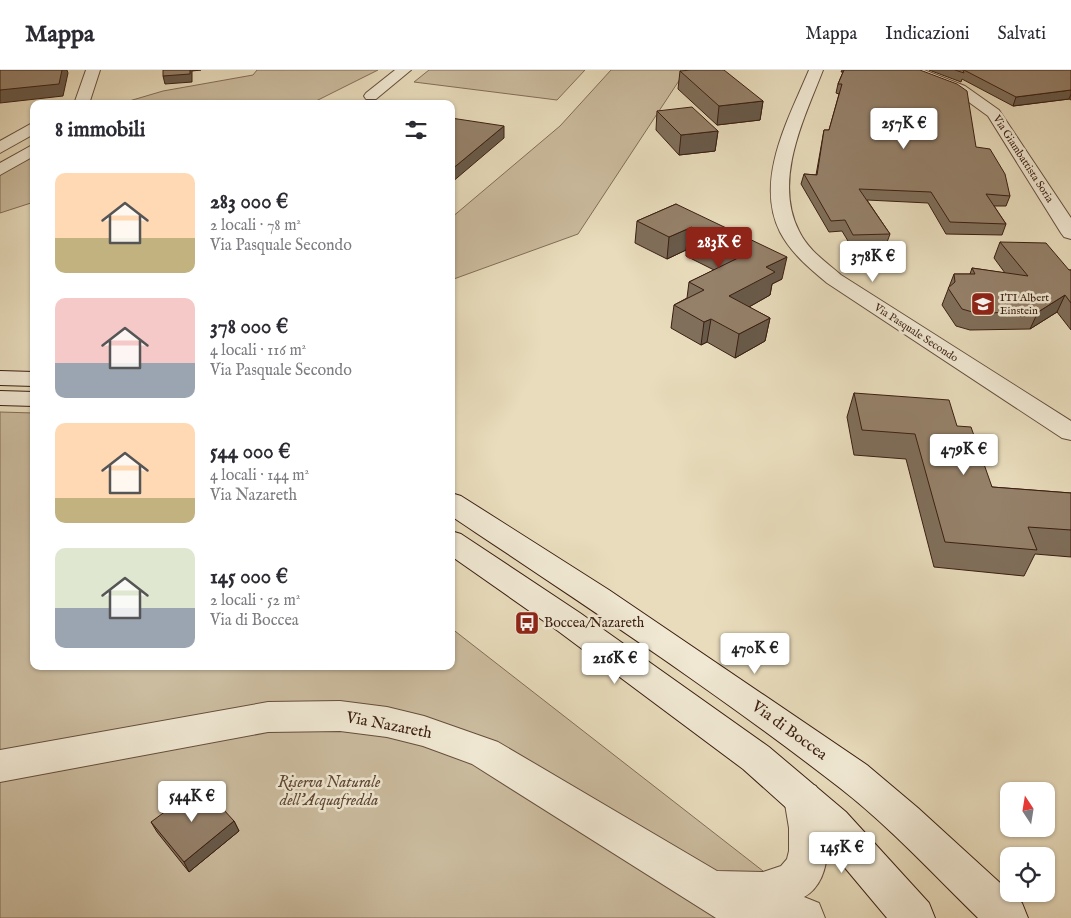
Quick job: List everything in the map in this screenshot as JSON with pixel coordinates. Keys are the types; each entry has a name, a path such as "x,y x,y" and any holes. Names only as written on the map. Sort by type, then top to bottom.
{"street":[{"path":"82,100 93,70"},
{"path":"370,96 404,70"},
{"name":"Via Pasquale Secondo","path":"816,70 790,133 780,173 782,212 788,230 798,248 834,279 1071,432"},
{"name":"Via Giambattista Soria","path":"912,70 960,89 994,113 1071,233"},
{"path":"0,148 30,129"},
{"path":"0,170 30,151"},
{"path":"0,378 30,379"},
{"path":"0,398 30,399"},
{"name":"Via di Boccea","path":"455,506 606,603 737,693 848,773 912,827 1007,918"},
{"path":"455,544 504,576 756,758 803,798 858,852 914,918"},
{"name":"Via Nazareth","path":"0,766 248,720 312,715 373,720 424,731 485,753 711,890 750,918"},
{"name":"Via Nazareth","path":"711,890 752,894 775,891 784,889 799,876 809,854 810,832 803,798"},
{"name":"Via Nazareth","path":"711,890 804,918"}],"green space":[{"path":"257,70 378,70 318,100 133,100 163,91 253,75"},
{"path":"429,70 585,70 557,100 414,82"},
{"path":"611,70 686,70 578,234 455,279 455,215 560,126"},
{"path":"30,157 30,203 0,213 0,175"},
{"name":"Riserva Naturale dell'Acquafredda","path":"0,412 30,413 30,670 455,670 455,631 763,871 811,918 0,918"}],"building":[{"path":"0,70 62,70 59,84 0,90"},
{"path":"163,70 190,70 190,74 163,76"},
{"path":"724,70 763,101 719,106 680,71"},
{"path":"844,70 920,70 957,84 967,91 976,147 990,149 1005,174 1010,196 986,194 1006,224 950,222 931,192 859,189 890,234 853,235 845,220 831,221 804,174 817,175 824,130 829,130 842,84 838,84"},
{"path":"964,70 1071,70 1071,90 1016,97"},
{"path":"692,107 718,131 681,135 657,111"},
{"path":"455,119 504,126 455,167"},
{"path":"676,204 787,257 766,267 775,272 729,296 770,318 739,334 711,319 704,322 674,305 704,290 689,282 738,258 688,234 692,227 669,237 637,221"},
{"path":"1000,242 1046,243 1071,270 1071,303 1065,295 1038,312 976,313 962,309 948,288 955,282 954,274 975,274 972,268 1028,276"},
{"path":"854,393 949,400 957,426 971,427 992,487 1071,493 1071,530 1028,527 1037,550 945,542 915,434 862,430"},
{"path":"201,785 234,821 184,862 151,822"}],"place":[{"name":"ITI Albert Einstein","path":"983,304"},
{"name":"Boccea/Nazareth","path":"527,623"}]}
